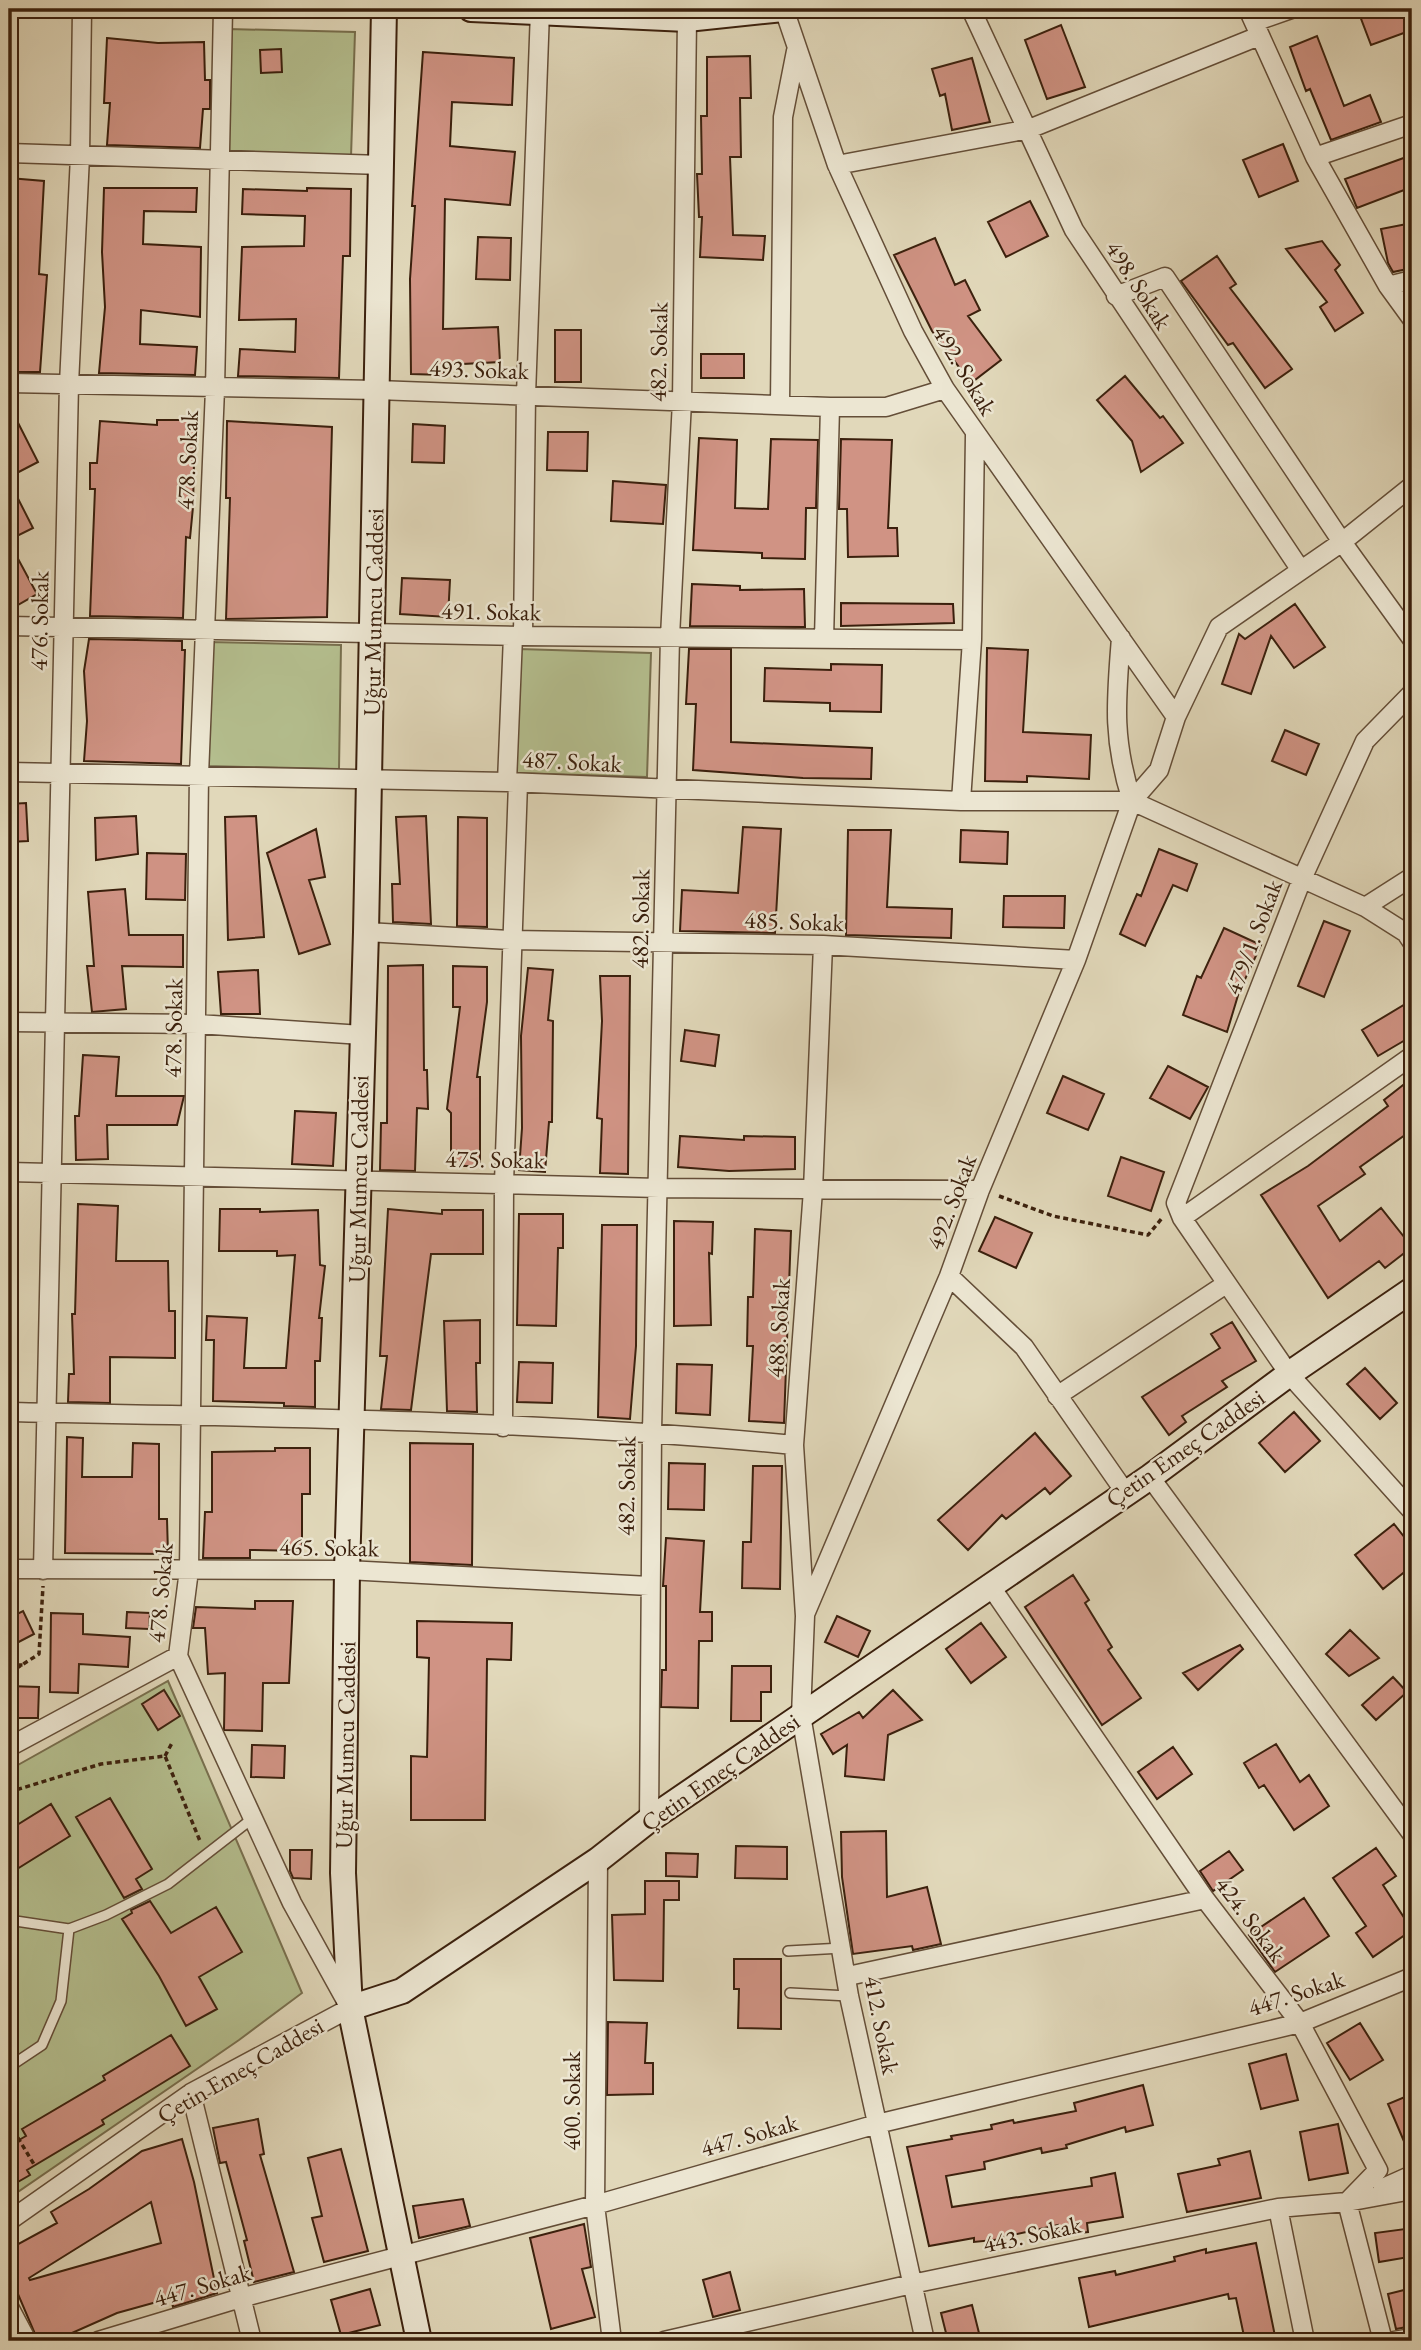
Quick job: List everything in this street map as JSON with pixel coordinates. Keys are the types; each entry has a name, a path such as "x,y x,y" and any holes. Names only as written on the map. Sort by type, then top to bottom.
{"street":[{"name":"476. Sokak","path":"43,1570 54,1174 54,1023 69,384 80,156 82,9"},
{"name":"478. Sokak","path":"223,9 215,389 199,775 198,1024 189,1570 178,1656 292,1903 350,2008"},
{"name":"Uğur Mumcu Caddesi","path":"384,9 366,932 347,1570 343,1873 350,2008 419,2341"},
{"path":"471,9 701,16 783,9"},
{"name":"492. Sokak","path":"783,9 837,165 913,331 975,435 1176,717"},
{"name":"498. Sokak","path":"971,9 1074,230 1300,569"},
{"path":"837,165 1029,129 1254,22 1291,9"},
{"path":"503,1427 504,1183 511,940 512,782 540,11"},
{"name":"482. Sokak","path":"649,1820 649,1586 670,637 701,16"},
{"path":"1254,22 1315,157 1388,286 1412,319"},
{"path":"780,405 783,117 797,48"},
{"path":"1315,157 1412,124"},
{"path":"9,153 382,165"},
{"path":"1116,296 1165,277 1342,542 1412,639"},
{"path":"1388,286 1412,280"},
{"name":"493. Sokak","path":"9,383 377,390 830,407 886,407 945,388"},
{"path":"824,639 830,407"},
{"path":"961,801 972,640 975,435"},
{"path":"1132,801 1159,770 1176,717 1219,627 1342,542 1412,486"},
{"name":"491. Sokak","path":"9,626 518,636 972,640"},
{"path":"1121,638 1115,718 1119,762 1132,801 1365,907 1405,933 1412,942"},
{"name":"479/1. Sokak","path":"1179,1210 1302,879 1365,741 1412,693"},
{"name":"487. Sokak","path":"9,772 512,782 961,801 1132,801"},
{"name":"492. Sokak","path":"805,1615 949,1276 980,1190 1076,960 1132,801"},
{"path":"1365,907 1412,877"},
{"name":"485. Sokak","path":"366,932 511,940 823,945 1076,960"},
{"name":"488. Sokak","path":"801,1715 805,1615 794,1444 813,1190 823,945"},
{"path":"9,1022 198,1024 362,1035"},
{"path":"1412,1056 1179,1210 1226,1284 1289,1374 1412,1511"},
{"name":"475. Sokak","path":"9,1172 659,1188 980,1190"},
{"path":"949,1276 1024,1347 1125,1492"},
{"path":"1058,1396 1226,1284"},
{"name":"Çetin Emeç Caddesi","path":"9,2221 191,2093 350,2008 402,1991 598,1860 649,1820 989,1584 1150,1477 1289,1374 1412,1290"},
{"path":"9,1412 352,1420 652,1431 794,1444"},
{"path":"1150,1477 1412,1834"},
{"name":"465. Sokak","path":"9,1569 347,1570 649,1586"},
{"name":"424. Sokak","path":"989,1584 1205,1899 1300,2023 1378,2170 1347,2202"},
{"path":"9,1747 178,1656"},
{"name":"412. Sokak","path":"801,1715 848,1976 849,1996 925,2341"},
{"name":"400. Sokak","path":"598,1860 595,2206 612,2341"},
{"path":"848,1976 1205,1899"},
{"name":"447. Sokak","path":"98,2341 244,2297 595,2206 877,2124 1300,2023 1412,1977"},
{"path":"191,2093 244,2297 252,2341"},
{"path":"1383,2341 1347,2202 1412,2175"},
{"name":"443. Sokak","path":"664,2341 912,2284 1278,2208 1347,2202 1412,2190"},
{"path":"1278,2208 1305,2341"},
{"path":"9,2307 27,2341"},
{"path":"1394,2341 1412,2338"}],"lane":[{"path":"9,1920 69,1930 168,1884 254,1817"},
{"path":"9,2067 42,2045 61,2001 69,1930"},
{"path":"788,1951 842,1948"},
{"path":"790,1993 849,1996"}],"path":[{"path":"980,1190 1053,1216 1148,1234 1179,1210"},
{"path":"9,1674 39,1654 43,1570"},
{"path":"9,1665 25,1665"},
{"path":"165,1756 172,1743"},
{"path":"9,1792 102,1764 165,1756"},
{"path":"165,1756 206,1856"},
{"path":"9,2123 35,2166"}],"green space":[{"path":"228,29 355,32 351,157 225,154"},
{"path":"208,642 341,645 339,769 206,766"},
{"path":"519,649 651,653 647,777 516,773"},
{"path":"168,1681 302,1993 239,2040 9,2198 9,1770"}],"building":[{"path":"1378,9 1412,9 1412,30 1371,45 1360,16"},
{"path":"1061,25 1085,87 1047,99 1025,40"},
{"path":"1317,36 1344,106 1370,95 1381,122 1331,140 1310,89 1306,91 1290,47"},
{"path":"107,38 158,43 204,42 205,80 210,80 210,109 203,109 200,148 107,145 110,103 104,103"},
{"path":"281,49 282,72 261,73 260,50"},
{"path":"423,52 514,58 512,105 452,102 450,146 515,152 510,205 445,199 443,329 498,327 500,362 444,365 444,375 411,374 410,279 415,206 412,206"},
{"path":"750,56 751,98 740,98 741,157 730,157 733,235 765,236 763,260 700,257 702,217 699,217 697,174 702,174 701,116 707,116 707,57"},
{"path":"972,58 990,122 952,130 945,94 940,96 932,69"},
{"path":"1283,144 1298,181 1259,197 1243,160"},
{"path":"1412,155 1412,187 1357,208 1345,179"},
{"path":"9,178 44,181 39,274 47,275 40,372 9,372"},
{"path":"104,188 197,188 196,212 144,211 143,244 201,247 200,317 141,310 140,344 197,347 195,375 99,373 105,307 102,252"},
{"path":"307,188 351,189 350,256 343,256 339,378 238,376 240,349 295,352 296,319 239,320 242,247 304,246 305,216 242,214 243,189 307,191"},
{"path":"1030,201 1048,236 1006,257 988,222"},
{"path":"1412,223 1412,268 1393,272 1388,263 1381,229"},
{"path":"478,237 511,238 510,280 476,279"},
{"path":"935,238 955,285 965,280 980,310 968,316 1001,360 971,383 932,331 894,255"},
{"path":"1322,241 1340,265 1335,270 1363,313 1335,331 1320,307 1327,302 1286,249"},
{"path":"1217,256 1236,284 1230,288 1292,369 1265,388 1233,343 1228,345 1181,281"},
{"path":"555,330 581,330 581,382 555,382"},
{"path":"701,354 744,354 744,378 701,378"},
{"path":"1125,376 1160,418 1163,416 1183,443 1141,472 1132,441 1097,400"},
{"path":"9,405 38,462 9,477"},
{"path":"157,420 195,420 193,507 190,538 186,537 183,618 90,616 95,489 90,489 90,463 97,463 100,421 157,425"},
{"path":"227,421 332,427 327,617 226,619 230,498 226,498"},
{"path":"413,424 445,426 444,463 412,462"},
{"path":"548,432 588,432 587,471 547,470"},
{"path":"699,438 737,440 735,508 768,509 771,439 818,440 816,508 806,508 805,559 762,558 762,553 693,550"},
{"path":"841,439 892,440 888,528 897,528 898,556 848,557 847,509 839,509"},
{"path":"9,481 33,528 9,540"},
{"path":"613,481 666,485 663,524 611,521"},
{"path":"9,542 37,594 9,610"},
{"path":"402,578 450,580 448,617 400,614"},
{"path":"692,584 740,586 740,590 804,589 805,627 690,626"},
{"path":"841,603 953,604 954,623 841,626"},
{"path":"1295,604 1325,647 1294,668 1271,636 1251,694 1222,684 1239,634 1245,639"},
{"path":"89,639 182,641 182,650 185,650 181,764 84,761 87,721 84,671"},
{"path":"987,648 1028,650 1023,732 1091,735 1089,779 1027,776 1027,782 985,781"},
{"path":"689,649 731,649 731,742 872,748 871,779 803,778 693,770 696,704 686,704"},
{"path":"831,664 882,665 881,712 830,711 830,703 764,701 765,668 831,670"},
{"path":"1285,730 1319,744 1306,775 1272,761"},
{"path":"26,803 28,841 9,842 9,804"},
{"path":"136,816 138,854 96,860 95,818"},
{"path":"256,816 264,937 228,940 225,817"},
{"path":"426,816 431,924 393,922 392,884 400,884 396,817"},
{"path":"458,817 487,818 487,927 457,926"},
{"path":"743,827 781,829 775,933 680,931 682,890 738,893"},
{"path":"316,829 325,877 309,880 330,944 299,954 267,853"},
{"path":"848,830 891,830 887,907 952,909 951,938 846,935"},
{"path":"961,830 1008,832 1007,864 960,862"},
{"path":"1159,849 1197,864 1187,891 1173,885 1145,946 1120,934 1137,894 1141,896"},
{"path":"147,853 186,854 185,900 146,899"},
{"path":"125,889 129,935 183,935 183,967 122,966 126,1009 92,1012 87,966 94,966 88,892"},
{"path":"1004,896 1065,896 1064,928 1003,927"},
{"path":"1324,921 1350,931 1324,997 1298,986"},
{"path":"1224,928 1261,945 1239,992 1227,1032 1183,1015 1197,976 1201,978"},
{"path":"423,965 424,1070 427,1070 428,1109 417,1108 415,1171 380,1170 381,1123 387,1123 388,966"},
{"path":"453,966 487,967 487,1002 477,1077 480,1077 480,1166 451,1166 451,1113 447,1109 460,1007 453,1007"},
{"path":"528,968 553,970 548,1020 553,1021 552,1122 549,1122 545,1172 519,1170 522,1128 521,1036"},
{"path":"258,970 260,1014 221,1014 218,972"},
{"path":"600,976 630,976 628,1174 600,1173 602,1119 597,1118 602,1021"},
{"path":"1412,1000 1412,1036 1378,1056 1362,1030"},
{"path":"685,1030 719,1035 715,1066 681,1061"},
{"path":"83,1055 119,1057 116,1096 184,1096 177,1125 107,1125 108,1159 76,1160 75,1116 79,1116"},
{"path":"1168,1066 1208,1087 1190,1119 1150,1098"},
{"path":"1063,1076 1104,1094 1088,1130 1047,1113"},
{"path":"1412,1078 1412,1130 1360,1167 1365,1174 1318,1206 1340,1241 1381,1208 1412,1247 1385,1268 1379,1261 1328,1298 1261,1195 1308,1166 1388,1106 1384,1100"},
{"path":"295,1111 336,1113 333,1166 292,1164"},
{"path":"680,1136 744,1140 744,1136 795,1137 795,1169 729,1171 678,1167"},
{"path":"1121,1157 1164,1172 1151,1211 1108,1196"},
{"path":"78,1204 118,1206 116,1261 168,1261 169,1311 175,1311 175,1358 110,1357 110,1403 68,1402 69,1374 74,1374 72,1314 75,1314"},
{"path":"220,1209 260,1209 260,1212 318,1210 320,1265 325,1266 319,1318 322,1318 320,1361 315,1361 315,1407 284,1406 284,1403 213,1401 214,1340 206,1340 207,1316 247,1318 244,1368 286,1368 295,1255 277,1256 277,1251 219,1251"},
{"path":"388,1209 442,1214 442,1210 483,1210 483,1254 431,1254 411,1410 381,1409 387,1356 380,1356"},
{"path":"519,1214 563,1214 563,1248 558,1248 556,1326 517,1325"},
{"path":"995,1217 1032,1233 1016,1268 979,1251"},
{"path":"674,1221 713,1222 712,1254 709,1253 711,1325 674,1326"},
{"path":"602,1225 637,1225 636,1346 630,1419 598,1417"},
{"path":"755,1229 791,1231 784,1423 749,1421 753,1346 747,1346 748,1297 753,1297"},
{"path":"480,1320 480,1363 476,1363 477,1412 447,1411 444,1321"},
{"path":"1232,1322 1256,1361 1222,1381 1227,1387 1182,1416 1186,1422 1169,1435 1142,1397 1220,1348 1211,1334"},
{"path":"519,1362 553,1363 552,1403 517,1402"},
{"path":"677,1364 712,1365 710,1415 676,1413"},
{"path":"1365,1368 1397,1403 1380,1419 1347,1384"},
{"path":"1294,1412 1320,1441 1285,1472 1259,1443"},
{"path":"1035,1433 1071,1476 1050,1494 1045,1488 1006,1519 1002,1515 968,1550 938,1520"},
{"path":"67,1437 83,1438 82,1477 132,1477 133,1443 159,1444 159,1519 167,1519 168,1554 65,1553"},
{"path":"410,1443 473,1444 472,1565 410,1562"},
{"path":"275,1448 310,1448 310,1494 302,1494 302,1551 250,1550 250,1558 203,1558 205,1512 212,1512 212,1452 275,1451"},
{"path":"669,1463 705,1464 704,1510 668,1509"},
{"path":"753,1466 782,1466 780,1589 742,1588 743,1542 751,1542"},
{"path":"1394,1524 1412,1547 1412,1566 1383,1589 1355,1555"},
{"path":"666,1538 704,1541 700,1612 712,1612 712,1641 699,1641 698,1708 661,1707 662,1670 666,1670 666,1586 663,1586"},
{"path":"1073,1575 1089,1600 1085,1603 1112,1647 1108,1650 1141,1698 1102,1725 1025,1607"},
{"path":"255,1601 293,1601 289,1683 263,1683 262,1731 224,1730 225,1673 208,1674 205,1628 193,1628 196,1607 255,1609"},
{"path":"23,1611 34,1634 9,1647 9,1618"},
{"path":"127,1612 150,1613 149,1629 126,1628"},
{"path":"51,1613 83,1614 83,1634 130,1637 128,1667 79,1664 78,1693 50,1692"},
{"path":"837,1616 870,1631 858,1657 825,1642"},
{"path":"417,1621 512,1623 511,1660 487,1659 485,1820 411,1820 411,1756 427,1757 429,1658 417,1657"},
{"path":"981,1623 1006,1657 971,1683 946,1649"},
{"path":"1350,1630 1379,1658 1349,1676 1326,1654"},
{"path":"1240,1645 1243,1649 1198,1690 1183,1673"},
{"path":"732,1666 771,1666 771,1692 761,1692 761,1721 731,1721"},
{"path":"1393,1677 1407,1692 1376,1720 1362,1705"},
{"path":"9,1686 39,1687 38,1718 9,1718"},
{"path":"164,1690 180,1716 158,1730 142,1704"},
{"path":"893,1690 922,1720 888,1735 884,1780 845,1776 847,1745 833,1754 821,1734 859,1712 863,1718"},
{"path":"1276,1744 1300,1782 1309,1775 1329,1806 1294,1830 1264,1785 1259,1788 1244,1763"},
{"path":"252,1745 285,1746 284,1778 251,1777"},
{"path":"1173,1747 1192,1774 1157,1799 1138,1772"},
{"path":"110,1798 152,1869 136,1879 142,1889 124,1898 76,1817"},
{"path":"51,1804 70,1836 9,1874 9,1830"},
{"path":"886,1831 887,1897 927,1887 941,1944 913,1950 912,1946 853,1954 842,1877 841,1832"},
{"path":"736,1846 787,1847 787,1879 735,1878"},
{"path":"1376,1848 1396,1876 1383,1885 1412,1930 1373,1957 1356,1933 1366,1926 1333,1878"},
{"path":"290,1850 312,1850 311,1879 293,1878 290,1871"},
{"path":"1229,1851 1243,1870 1213,1891 1200,1871"},
{"path":"666,1853 698,1854 697,1877 666,1876"},
{"path":"645,1881 679,1881 679,1900 664,1900 663,1981 614,1980 612,1915 645,1914"},
{"path":"1304,1898 1329,1936 1275,1972 1249,1935"},
{"path":"150,1901 171,1933 216,1907 242,1952 199,1977 217,2009 186,2026 159,1976 122,1919 132,1913 131,1910"},
{"path":"734,1959 781,1959 781,2029 738,2028 739,1989 734,1989"},
{"path":"608,2022 647,2023 645,2063 653,2063 653,2094 607,2095"},
{"path":"1360,2023 1383,2060 1350,2080 1327,2043"},
{"path":"171,2035 190,2066 102,2120 104,2124 27,2170 30,2175 9,2187 9,2139 12,2144 26,2136 22,2129 105,2080 103,2076"},
{"path":"1286,2054 1298,2100 1261,2109 1249,2064"},
{"path":"1143,2085 1153,2125 1126,2132 1125,2127 1066,2145 1067,2148 1042,2153 1041,2148 984,2162 985,2169 946,2176 952,2207 1092,2186 1091,2178 1115,2173 1123,2217 1087,2223 1088,2232 1059,2235 1058,2225 1003,2239 974,2242 974,2238 929,2246 907,2147 992,2129 991,2125 1013,2120 1014,2123 1076,2111 1074,2103"},
{"path":"1412,2094 1412,2160 1388,2104"},
{"path":"258,2119 264,2154 260,2155 294,2272 254,2282 244,2241 247,2240 226,2162 220,2163 213,2128"},
{"path":"1338,2124 1348,2173 1309,2180 1300,2132"},
{"path":"182,2139 194,2182 217,2293 173,2307 171,2298 117,2313 54,2341 38,2341 9,2273 9,2249 57,2223 51,2212 142,2151","holes":["151,2202 161,2243 30,2280 29,2278"]},
{"path":"341,2149 368,2251 324,2262 312,2218 322,2216 308,2158"},
{"path":"1250,2151 1261,2198 1187,2212 1178,2174 1220,2165 1218,2159"},
{"path":"463,2199 470,2226 419,2238 413,2206"},
{"path":"584,2224 591,2267 582,2269 595,2317 551,2329 530,2238"},
{"path":"1405,2229 1409,2257 1379,2262 1375,2233"},
{"path":"1256,2243 1276,2341 1245,2341 1236,2298 1229,2299 1228,2294 1089,2327 1079,2278 1115,2271 1116,2275 1175,2261 1174,2257 1206,2249 1206,2253"},
{"path":"730,2272 740,2310 713,2317 703,2280"},
{"path":"1412,2288 1412,2326 1396,2329 1388,2294"},
{"path":"370,2289 380,2325 341,2335 331,2300"},
{"path":"972,2305 981,2341 948,2341 941,2313"}]}
